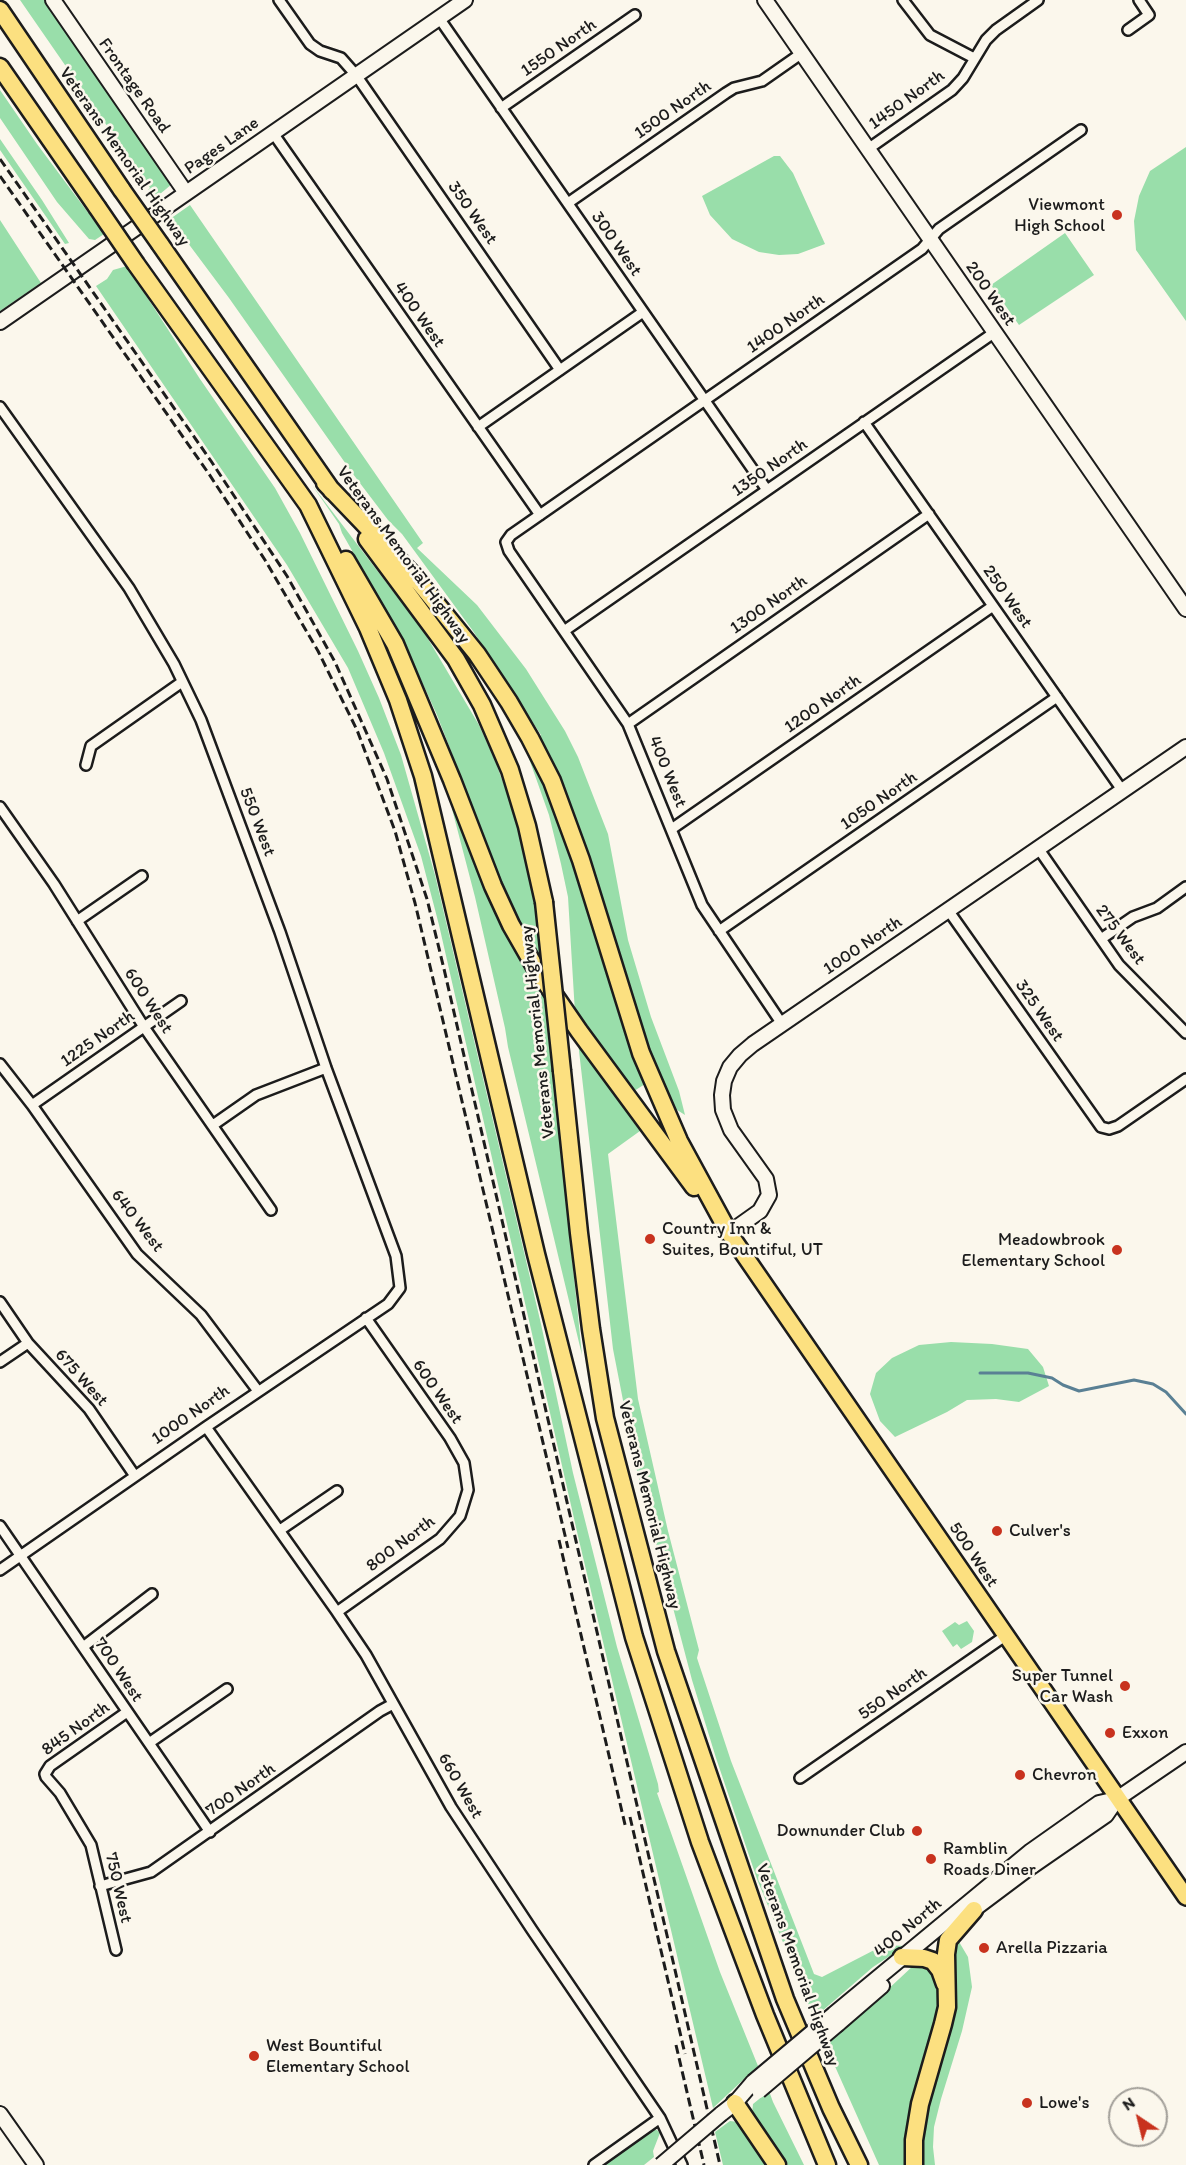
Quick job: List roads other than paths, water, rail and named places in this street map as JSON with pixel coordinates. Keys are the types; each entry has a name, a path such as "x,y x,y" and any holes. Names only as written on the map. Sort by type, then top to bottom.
{"highway":[{"name":"Veterans Memorial Highway","path":"0,10 325,483 456,659 482,705 510,770 527,826 544,902 580,1244 605,1418 666,1651 786,1999 831,2108 859,2165"},
{"path":"0,67 348,564 394,644 511,925 535,967 598,1059 729,1233"},
{"path":"325,483 414,576 477,654 510,702 530,738 552,781 581,860 641,1053 679,1141 729,1233"},
{"path":"308,505 368,628 398,700 423,776 533,1243 634,1637 700,1842 765,2015 827,2165"},
{"path":"914,2165 914,2140 920,2104 943,2024 947,1990 948,1940 974,1910"},
{"path":"909,1958 933,1961 940,1970 947,1990"},
{"path":"735,2103 777,2165"}],"main road":[{"name":"500 West","path":"729,1233 1186,1898"}],"street":[{"name":"Frontage Road","path":"53,0 186,193"},
{"name":"350 West","path":"279,0 310,44 321,51 341,58 356,75 560,370"},
{"name":"Pages Lane","path":"0,322 465,0"},
{"name":"200 West","path":"765,0 1186,609"},
{"path":"903,0 930,35 974,58"},
{"path":"1128,30 1149,15 1139,0"},
{"name":"1450 North","path":"868,149 952,90 963,78 981,45 990,35 1035,1"},
{"name":"1550 North","path":"501,108 635,15"},
{"name":"300 West","path":"439,18 767,490"},
{"name":"1500 North","path":"568,203 726,93 734,88 762,81 802,53"},
{"name":"1400 North","path":"506,542 511,535 913,256 931,240 939,228 1081,130"},
{"name":"400 West","path":"273,132 540,515"},
{"path":"478,427 643,312"},
{"name":"1350 North","path":"564,631 995,332"},
{"name":"550 West","path":"0,406 129,588 174,664 201,720 396,1256 400,1288"},
{"name":"250 West","path":"864,422 1122,790"},
{"name":"1300 North","path":"628,724 929,514"},
{"name":"400 West","path":"506,542 509,550 628,724 673,828 702,905 782,1024"},
{"name":"1200 North","path":"673,828 993,606"},
{"path":"86,765 91,746 182,682"},
{"name":"1050 North","path":"719,931 1057,697"},
{"name":"1000 North","path":"729,1233 760,1211 769,1195 766,1179 728,1123 722,1102 724,1080 730,1067 740,1055 1186,747"},
{"name":"600 West","path":"0,807 54,884 144,1027 271,1210"},
{"name":"275 West","path":"1038,848 1124,971 1186,1033"},
{"path":"77,921 142,876"},
{"path":"1101,939 1133,917 1156,908 1186,887"},
{"name":"325 West","path":"948,910 1095,1120 1105,1129 1118,1126 1186,1079"},
{"name":"1225 North","path":"32,1105 181,1001"},
{"name":"640 West","path":"0,1064 32,1105 137,1254 201,1314 258,1391"},
{"path":"213,1125 256,1095 327,1068"},
{"name":"1000 North","path":"0,1570 388,1304 400,1288"},
{"name":"675 West","path":"0,1302 28,1343 88,1409 135,1476"},
{"name":"600 West","path":"366,1318 450,1438 464,1464 468,1490"},
{"path":"0,1362 28,1343"},
{"name":"660 West","path":"206,1427 366,1655 478,1849 660,2118 682,2165"},
{"name":"800 North","path":"338,1612 440,1539 460,1516 468,1490"},
{"path":"280,1530 337,1491"},
{"name":"700 West","path":"0,1526 210,1832"},
{"path":"83,1647 152,1594"},
{"name":"550 North","path":"800,1778 1005,1636"},
{"path":"149,1743 226,1689"},
{"name":"700 North","path":"100,1886 151,1872 393,1704"},
{"name":"845 North","path":"45,1773 50,1766 127,1712"},
{"name":"400 North","path":"909,1958 1025,1871 1106,1815 1117,1799 1186,1752"},
{"name":"750 West","path":"45,1773 46,1778 60,1793 91,1845 116,1950"},
{"name":"400 North","path":"661,2165 909,1958 1031,1851 1099,1803 1117,1799"},
{"path":"0,2114 36,2165"},
{"path":"594,2165 660,2118"}],"waterway":[{"path":"980,1373 1028,1373 1052,1378 1079,1391 1134,1380 1153,1384 1166,1392 1186,1414"}],"railway":[{"path":"0,159 211,461 287,576 335,662 387,779 427,899 444,969 720,2165"},
{"path":"0,176 209,474 265,560 318,651 357,730 395,831 415,903 568,1548"},
{"path":"559,1540 626,1829"},
{"path":"630,1817 685,2054"},
{"path":"676,2045 704,2165"}],"place":[{"name":"Viewmont High School","path":"1117,215"},
{"name":"Country Inn & Suites, Bountiful, UT","path":"650,1239"},
{"name":"Meadowbrook Elementary School","path":"1117,1250"},
{"name":"Culver's","path":"997,1531"},
{"name":"Super Tunnel Car Wash","path":"1125,1686"},
{"name":"Exxon","path":"1110,1733"},
{"name":"Chevron","path":"1020,1775"},
{"name":"Downunder Club","path":"917,1831"},
{"name":"Ramblin Roads Diner","path":"931,1859"},
{"name":"Arella Pizzaria","path":"984,1948"},
{"name":"West Bountiful Elementary School","path":"254,2056"},
{"name":"Lowe's","path":"1027,2103"}]}
